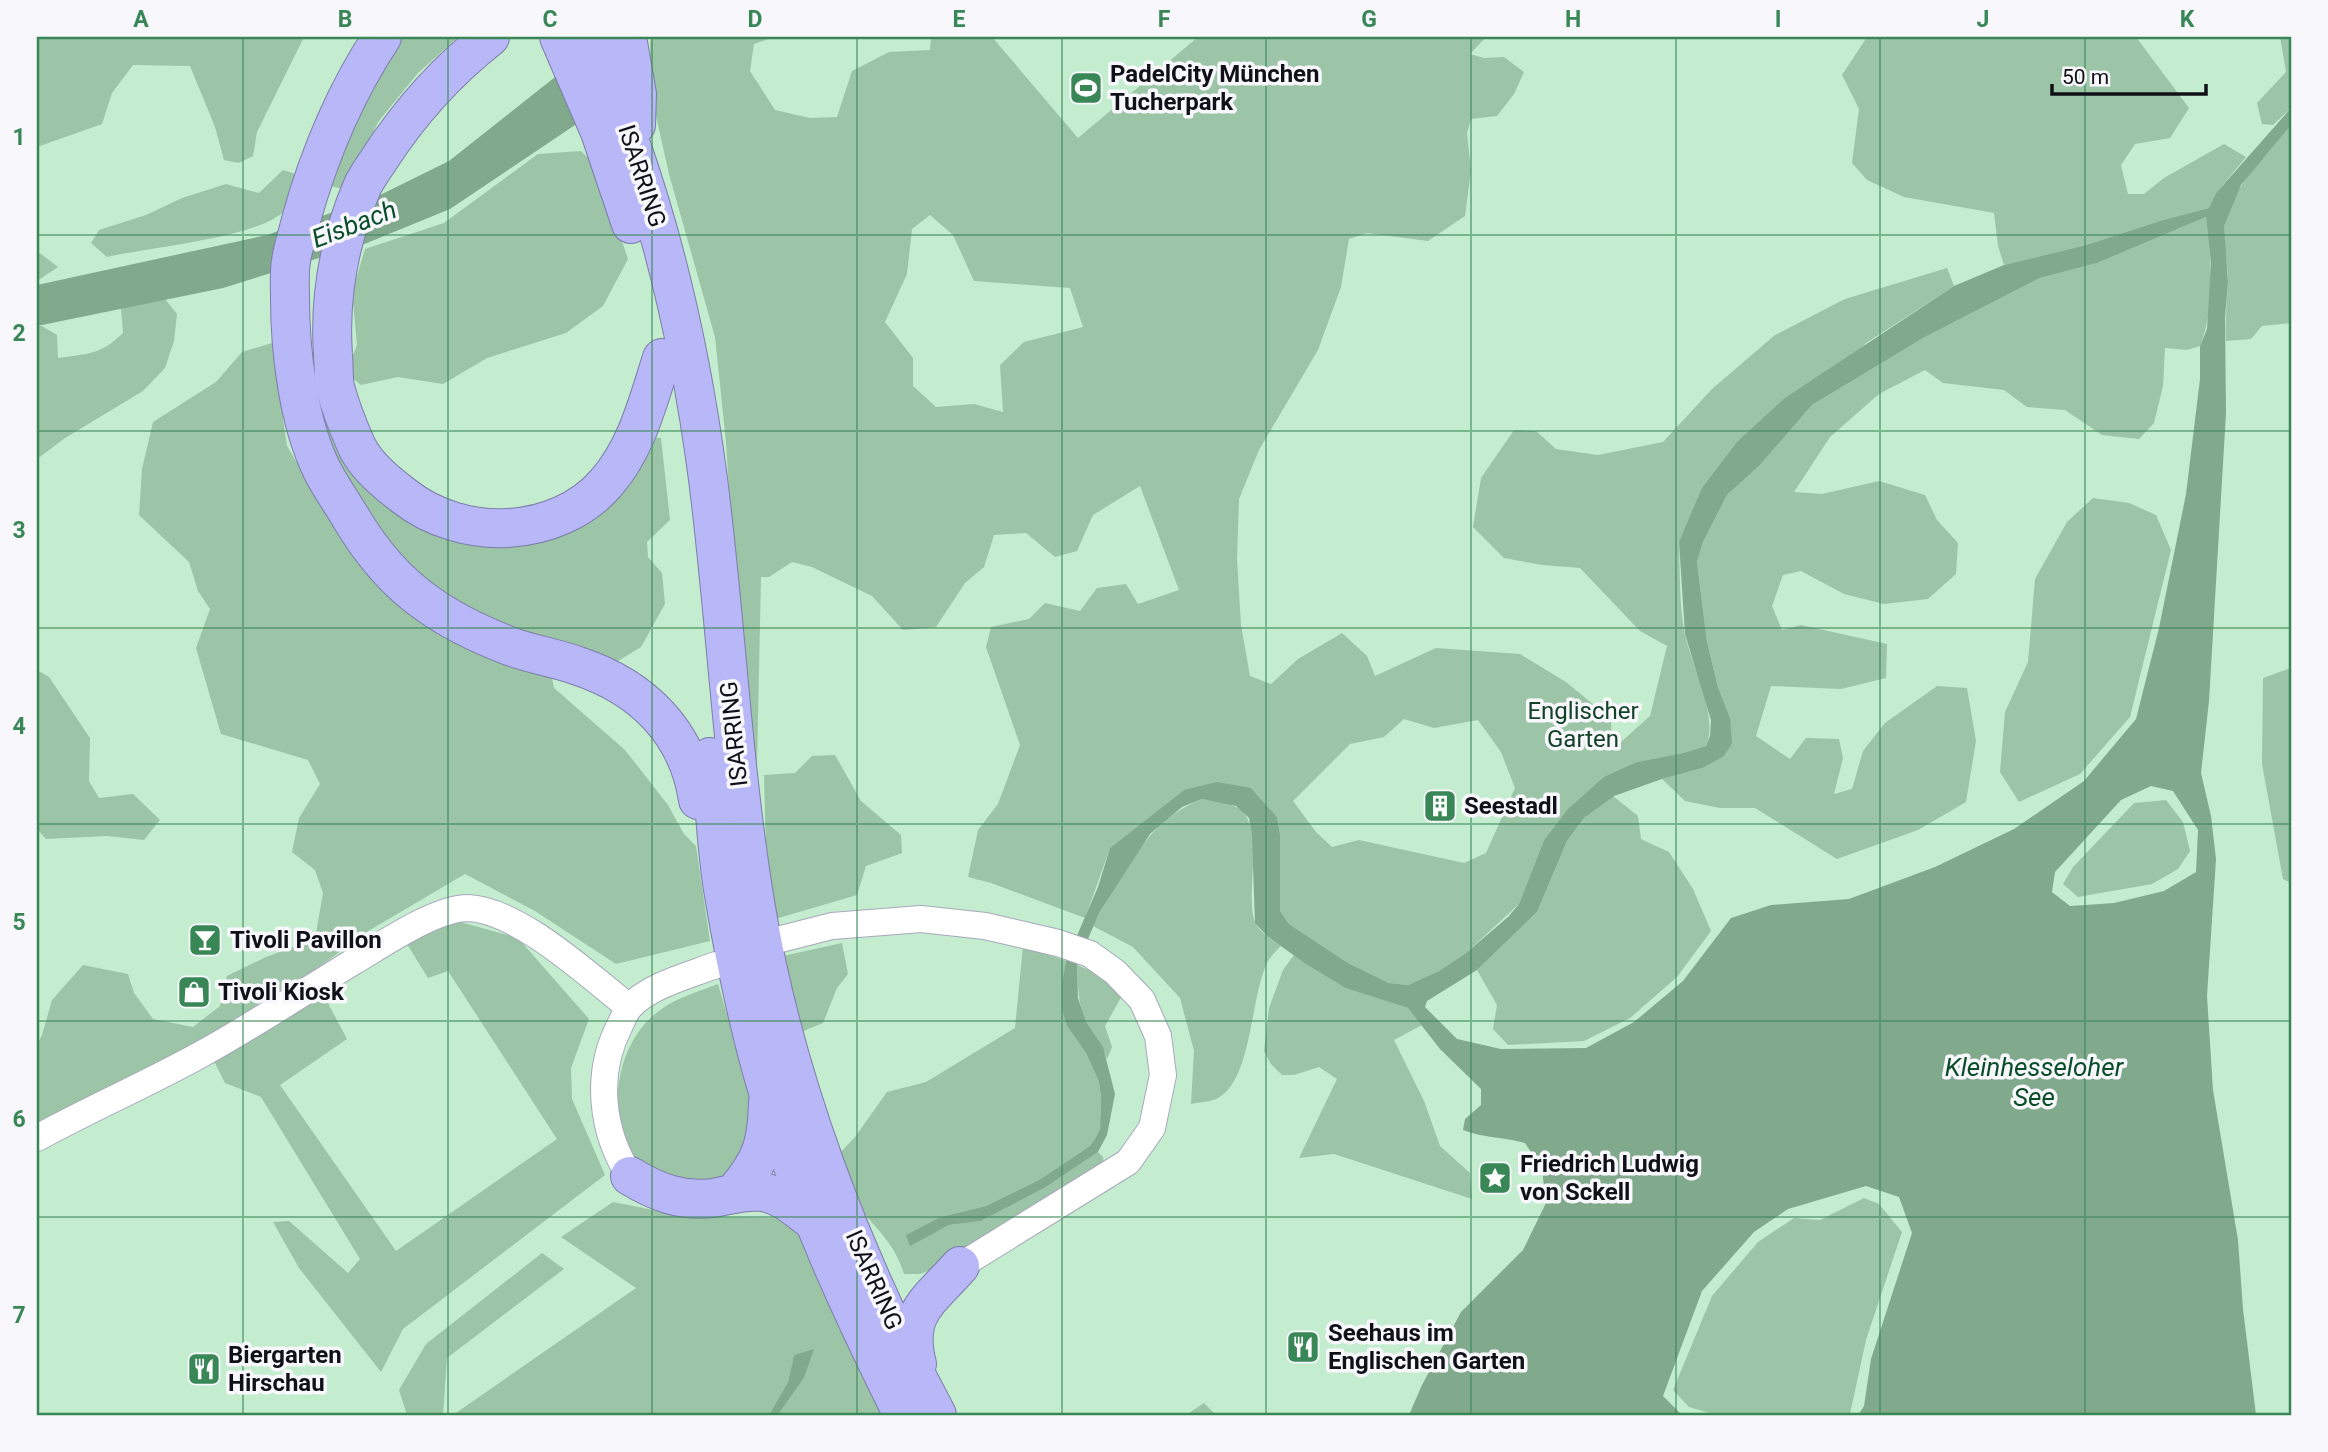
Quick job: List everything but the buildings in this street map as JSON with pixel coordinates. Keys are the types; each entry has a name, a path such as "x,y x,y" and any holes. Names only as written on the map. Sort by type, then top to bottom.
{"highway":[{"path":"382,37 359,73 330,133 308,196 290,261 290,334 302,412 321,467 360,533 382,561 427,604 478,633 515,648 581,666 623,686 653,708 680,743 695,777 707,861 723,892"},
{"path":"491,37 471,51 420,104 390,143 364,184 341,252 331,326 335,386 358,448 382,479 417,506 450,521 492,529 533,527 572,511 606,484 632,446 662,358"},
{"name":"ISARRING","path":"559,37 619,112 633,231 662,358 683,482 723,892 750,1020 769,1093 814,1222 858,1285 922,1408"},
{"name":"ISARRING","path":"588,37 635,152 673,279 708,479 737,771 759,921 781,1023 858,1285"},
{"path":"619,112 627,37"},
{"path":"735,1192 751,1174 763,1151 768,1124 769,1093"},
{"path":"630,1176 650,1188 693,1200 735,1192 762,1192 784,1199 814,1222"},
{"path":"858,1285 887,1281 924,1281 960,1266"},
{"path":"922,1408 913,1328 917,1315 925,1304 960,1266"}],"street":[{"path":"37,1138 85,1111 197,1056 440,913 466,908 485,911 530,931 629,1007"},
{"path":"781,939 832,926 921,919 985,926 1058,943 1090,954 1115,972 1142,1000 1158,1036 1163,1075 1155,1121 1128,1162 960,1266"},
{"path":"630,1176 621,1162 610,1134 603,1091 613,1038 629,1007 660,985 716,965"}],"green space":[{"name":"Englischer Garten","path":"37,37 540,37 559,74 646,37 2291,37 2291,1415 37,1415"},
{"path":"37,37 304,37 257,132 253,156 239,163 224,160 215,127 190,66 133,65 112,93 102,124 37,147"},
{"path":"400,37 458,37 418,73 378,122 360,162 343,189 327,185 330,161"},
{"path":"654,37 774,37 754,44 750,71 775,110 810,118 837,117 852,71 889,52 930,50 931,37 992,37 1078,138 1198,37 1486,37 1470,54 1484,58 1504,57 1524,72 1514,94 1497,116 1471,119 1467,133 1471,171 1465,216 1428,241 1367,233 1349,239 1341,287 1318,350 1259,450 1239,499 1237,559 1241,625 1250,676 1271,684 1298,659 1342,633 1367,656 1375,676 1436,648 1520,654 1566,682 1611,719 1612,750 1650,716 1667,646 1640,631 1580,568 1504,558 1473,527 1481,478 1514,430 1536,431 1556,449 1598,455 1663,442 1712,389 1775,335 1845,299 1947,268 1954,286 1866,343 1679,542 1683,624 1707,706 1709,734 1706,746 1637,762 1567,810 1544,840 1519,904 1466,953 1439,971 1408,985 1389,983 1348,963 1289,924 1280,911 1280,834 1277,817 1251,788 1184,790 1110,848 1085,918 968,877 978,830 998,804 1020,745 986,647 991,627 1029,619 1045,603 1080,611 1097,588 1126,584 1138,604 1179,590 1140,486 1093,515 1077,551 1055,557 1026,533 994,535 984,567 965,583 936,627 903,630 872,596 812,567 792,562 769,577 761,577 757,765 746,765 726,442 715,337 669,174 650,89 650,41","holes":["930,215 953,235 974,281 1070,288 1083,327 1024,342 1000,365 1003,412 974,404 936,407 913,386 913,358 885,322 907,274 912,229","1404,719 1434,728 1478,720 1501,752 1515,788 1486,853 1464,863 1359,840 1332,847 1316,832 1293,801 1350,744 1384,737"]},
{"path":"1867,37 2136,37 2189,108 2170,138 2135,144 2121,165 2128,194 2144,194 2164,178 2224,144 2246,157 2216,193 2209,208 2086,245 2004,265 1998,246 1994,213 1904,197 1867,180 1852,163 1859,109 1842,75"},
{"path":"2280,37 2291,37 2291,108 2273,125 2262,124 2257,103 2286,72"},
{"path":"2291,125 2291,323 2262,326 2251,339 2226,341 2226,215 2250,173"},
{"path":"581,151 597,167 628,259 603,306 566,333 487,358 443,384 398,377 361,385 346,373 357,345 354,286 365,249 444,223 538,154"},
{"path":"283,170 296,174 290,202 277,217 258,226 205,240 107,257 91,243 99,230 226,184 259,193"},
{"path":"2206,217 2211,282 2205,330 2200,346 2187,350 2165,348 2163,386 2154,423 2139,439 2102,435 2065,410 2027,407 2004,390 1943,383 1925,370 1879,394 1830,437 1794,492 1822,494 1879,481 1925,495 1937,520 1958,543 1956,574 1928,599 1884,604 1844,594 1801,571 1783,575 1772,606 1782,630 1801,625 1887,644 1886,678 1841,689 1771,686 1756,736 1790,759 1806,738 1839,739 1843,758 1834,794 1852,789 1863,751 1885,723 1937,686 1967,688 1976,741 1966,802 1918,830 1837,859 1755,808 1720,808 1685,801 1662,779 1702,768 1730,718 1718,687 1707,642 1697,562 1703,542 1727,495 1760,465 1812,405 1925,337 2040,278 2097,263"},
{"path":"37,251 58,267 37,281"},
{"path":"165,299 177,314 174,341 165,368 143,391 65,438 37,459 37,326 57,335 58,358 85,354 108,346 123,333 121,308"},
{"path":"272,343 287,446 349,551 390,598 443,627 551,673 554,688 625,750 668,805 684,834 696,846 710,941 616,964 535,911 465,874 370,930 280,995 237,1022 37,1126 37,1045 52,1000 83,965 128,974 134,993 153,1019 193,1027 220,1006 227,976 266,957 315,939 323,893 315,870 292,852 299,818 320,784 308,760 221,734 196,648 210,609 198,591 189,562 139,515 142,469 153,422 216,382 242,352"},
{"path":"331,408 373,485 534,535 649,437 661,438 670,520 647,542 648,557 662,573 665,604 641,647 605,669 469,608 421,577 385,541 314,420"},
{"path":"2093,498 2129,503 2156,515 2171,550 2130,717 2080,774 2019,802 2000,772 2005,712 2028,662 2035,579 2067,522"},
{"path":"2291,668 2291,883 2283,879 2262,764 2263,678"},
{"path":"37,670 49,677 90,738 89,781 99,798 133,794 160,820 144,840 107,836 46,839 37,829"},
{"path":"835,755 861,801 901,835 902,853 866,866 857,895 775,919 767,891 764,775 795,773 812,756"},
{"path":"1613,796 1638,816 1641,839 1669,852 1693,889 1711,931 1677,977 1630,1018 1584,1041 1508,1045 1493,1029 1497,1005 1477,970 1537,912 1567,841 1584,818"},
{"path":"1202,799 1234,806 1245,814 1251,827 1253,843 1252,896 1256,924 1281,946 1268,961 1261,978 1238,1074 1218,1098 1191,1104 1194,1051 1180,998 1133,947 1093,926 1131,862 1153,832 1183,808"},
{"path":"2166,800 2183,822 2190,851 2178,869 2152,884 2078,897 2063,884 2073,867 2134,803"},
{"path":"453,920 518,938 589,1019 571,1068 572,1099 605,1175 403,1329 381,1372 299,1268 273,1222 289,1221 348,1273 360,1259 261,1097 225,1083 213,1059 322,992 347,1039 280,1085 396,1251 557,1139 448,971 428,978 407,944"},
{"path":"842,943 848,974 837,988 823,1023 801,1032 783,956"},
{"path":"1023,946 1066,961 1062,983 1067,1026 1086,1053 1099,1082 1100,1129 1090,1146 1039,1180 986,1206 941,1217 910,1245 949,1225 981,1221 1046,1187 1098,1152 1104,1163 936,1268 920,1274 904,1274 895,1252 853,1197 837,1156 855,1137 887,1092 926,1082 1015,1028"},
{"path":"1294,955 1346,987 1408,1008 1422,1025 1394,1040 1424,1101 1440,1146 1470,1173 1472,1199 1334,1154 1299,1158 1337,1079 1319,1067 1294,1075 1282,1075 1271,1064 1264,1051 1269,1008 1283,970"},
{"path":"1077,965 1103,976 1123,994 1105,1026 1112,1047 1107,1059 1087,1026 1083,1014"},
{"path":"718,984 758,1118 758,1141 717,1189 640,1169 624,1141 618,1104 622,1067 637,1034 663,1008"},
{"path":"1864,1198 1879,1204 1902,1232 1866,1340 1850,1414 1716,1415 1689,1407 1673,1390 1712,1296 1758,1242 1794,1218 1820,1220"},
{"path":"613,1202 689,1217 794,1220 847,1343 882,1415 778,1415 804,1378 813,1350 794,1355 788,1382 769,1415 453,1415 636,1288 561,1237"},
{"path":"542,1253 564,1269 447,1358 443,1415 407,1415 399,1390 426,1344"},
{"path":"1204,1403 1216,1415 1186,1415"}],"water":[{"name":"Eisbach","path":"559,74 581,121 450,209 367,243 223,288 37,326 37,285 267,235 374,198 449,161"},
{"name":"Kleinhesseloher See","path":"2291,108 2291,125 2241,185 2224,226 2228,282 2225,318 2226,413 2209,701 2201,773 2211,816 2216,859 2207,996 2213,1090 2238,1240 2256,1415 1858,1415 1864,1406 1871,1359 1912,1233 1899,1197 1866,1186 1788,1209 1754,1232 1702,1291 1663,1396 1682,1415 1409,1415 1461,1312 1523,1250 1546,1203 1542,1169 1525,1143 1463,1130 1465,1119 1481,1105 1481,1089 1440,1049 1408,1008 1346,988 1306,964 1267,936 1255,923 1249,818 1236,806 1202,799 1182,807 1150,834 1099,913 1077,965 1078,998 1086,1022 1103,1047 1115,1094 1107,1135 1098,1152 1046,1187 981,1221 949,1225 910,1246 906,1235 941,1217 986,1206 1039,1180 1090,1146 1096,1137 1100,1129 1099,1082 1086,1053 1067,1026 1062,1009 1062,982 1066,961 1098,887 1110,848 1184,790 1217,782 1251,788 1277,817 1280,834 1280,911 1289,924 1348,963 1389,983 1408,985 1439,971 1466,953 1508,917 1519,904 1544,840 1567,810 1604,777 1637,762 1706,746 1711,720 1685,634 1679,542 1702,488 1738,441 1785,398 1954,286 2004,265 2086,245 2209,208 2216,193","holes":["2206,217 2211,264 2207,329 2200,346 2200,379 2186,494 2159,628 2136,719 2084,781 2014,829 1935,867 1849,899 1771,905 1731,918 1683,981 1634,1022 1586,1048 1501,1049 1457,1039 1425,1007 1427,1001 1477,970 1537,912 1567,841 1584,818 1614,796 1702,768 1724,756 1732,743 1730,718 1718,687 1707,642 1697,562 1703,542 1727,495 1760,465 1812,405 1925,337 2040,278 2097,263","2151,786 2173,791 2198,830 2196,872 2164,891 2114,903 2070,906 2052,892 2055,872 2121,800"]},
{"path":"814,1349 804,1378 778,1415 769,1415 788,1382 794,1355"}],"place":[{"name":"PadelCity München Tucherpark","path":"1086,88"},
{"name":"Seestadl","path":"1440,806"},
{"name":"Tivoli Pavillon","path":"205,940"},
{"name":"Tivoli Kiosk","path":"194,992"},
{"name":"Friedrich Ludwig von Sckell","path":"1495,1178"},
{"name":"Seehaus im Englischen Garten","path":"1303,1347"},
{"name":"Biergarten Hirschau","path":"204,1369"}]}
